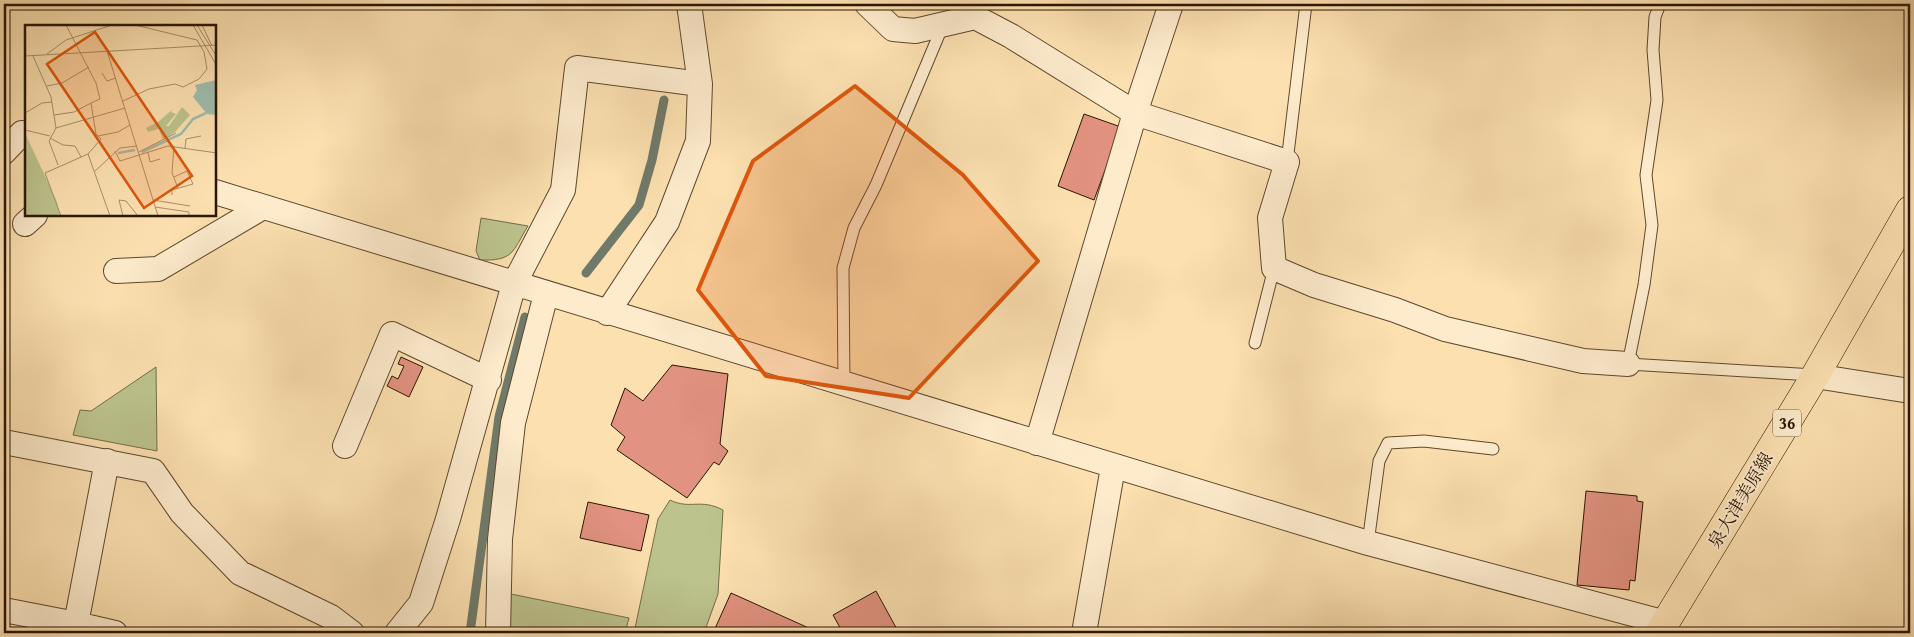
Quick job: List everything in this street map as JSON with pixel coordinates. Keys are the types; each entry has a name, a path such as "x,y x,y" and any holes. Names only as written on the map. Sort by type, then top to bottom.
{"main road":[{"name":"泉大津美原線","path":"1662,628 1816,376 1910,210"}],"street":[{"path":"607,313 667,222 698,141 700,84 689,4"},
{"path":"867,4 892,29 915,31 974,17 1011,36 1135,114 1287,162 1270,218 1274,268 1314,285 1395,310 1445,329 1583,361 1628,364"},
{"path":"1037,443 1135,114 1171,4"},
{"path":"397,633 421,603 448,519 514,284 563,190 577,68 700,84"},
{"path":"4,152 17,132"},
{"path":"216,192 1113,467 1662,628"},
{"path":"116,270 158,269 263,207"},
{"path":"498,633 500,539 513,423 546,294"},
{"path":"345,446 392,334 488,380"},
{"path":"1816,376 1910,391"},
{"path":"4,442 153,471 182,513 240,573 331,617 352,633"},
{"path":"76,624 107,461"},
{"path":"1084,633 1113,467"},
{"path":"4,610 114,633"}],"lane":[{"path":"1287,162 1306,4"},
{"path":"1660,4 1656,17 1653,50 1657,100 1646,176 1652,225 1644,285 1628,364 1816,376"},
{"path":"844,385 843,268 854,228 876,184 943,25"},
{"path":"1255,343 1274,268"},
{"path":"1368,543 1379,461 1388,443 1424,441 1493,449"}],"highlighted area":[{"path":"855,86 963,175 1038,261 909,398 766,376 698,290 753,161"}],"green space":[{"path":"481,218 528,226 515,248 506,257 480,260 476,251"},
{"path":"156,367 157,451 73,435 80,410 91,411"},
{"path":"670,500 683,504 708,505 723,510 718,594 704,633 634,633 658,519"},
{"path":"506,593 629,618 625,633 506,633"}],"building":[{"path":"1084,114 1121,127 1094,200 1058,186"},
{"path":"401,357 423,367 409,397 387,386 392,376 398,379 404,366 398,364"},
{"path":"672,365 728,374 720,444 728,451 719,465 714,462 687,498 617,450 625,437 611,425 625,388 643,401"},
{"path":"1586,491 1637,496 1637,501 1643,502 1635,581 1630,580 1629,590 1577,585"},
{"path":"588,502 649,515 641,551 580,538"},
{"path":"876,591 899,633 843,633 833,615"},
{"path":"731,593 811,629 809,633 713,633"}],"waterway":[{"path":"586,273 639,205 652,160 664,100"},
{"path":"470,633 499,417 525,317"}]}
